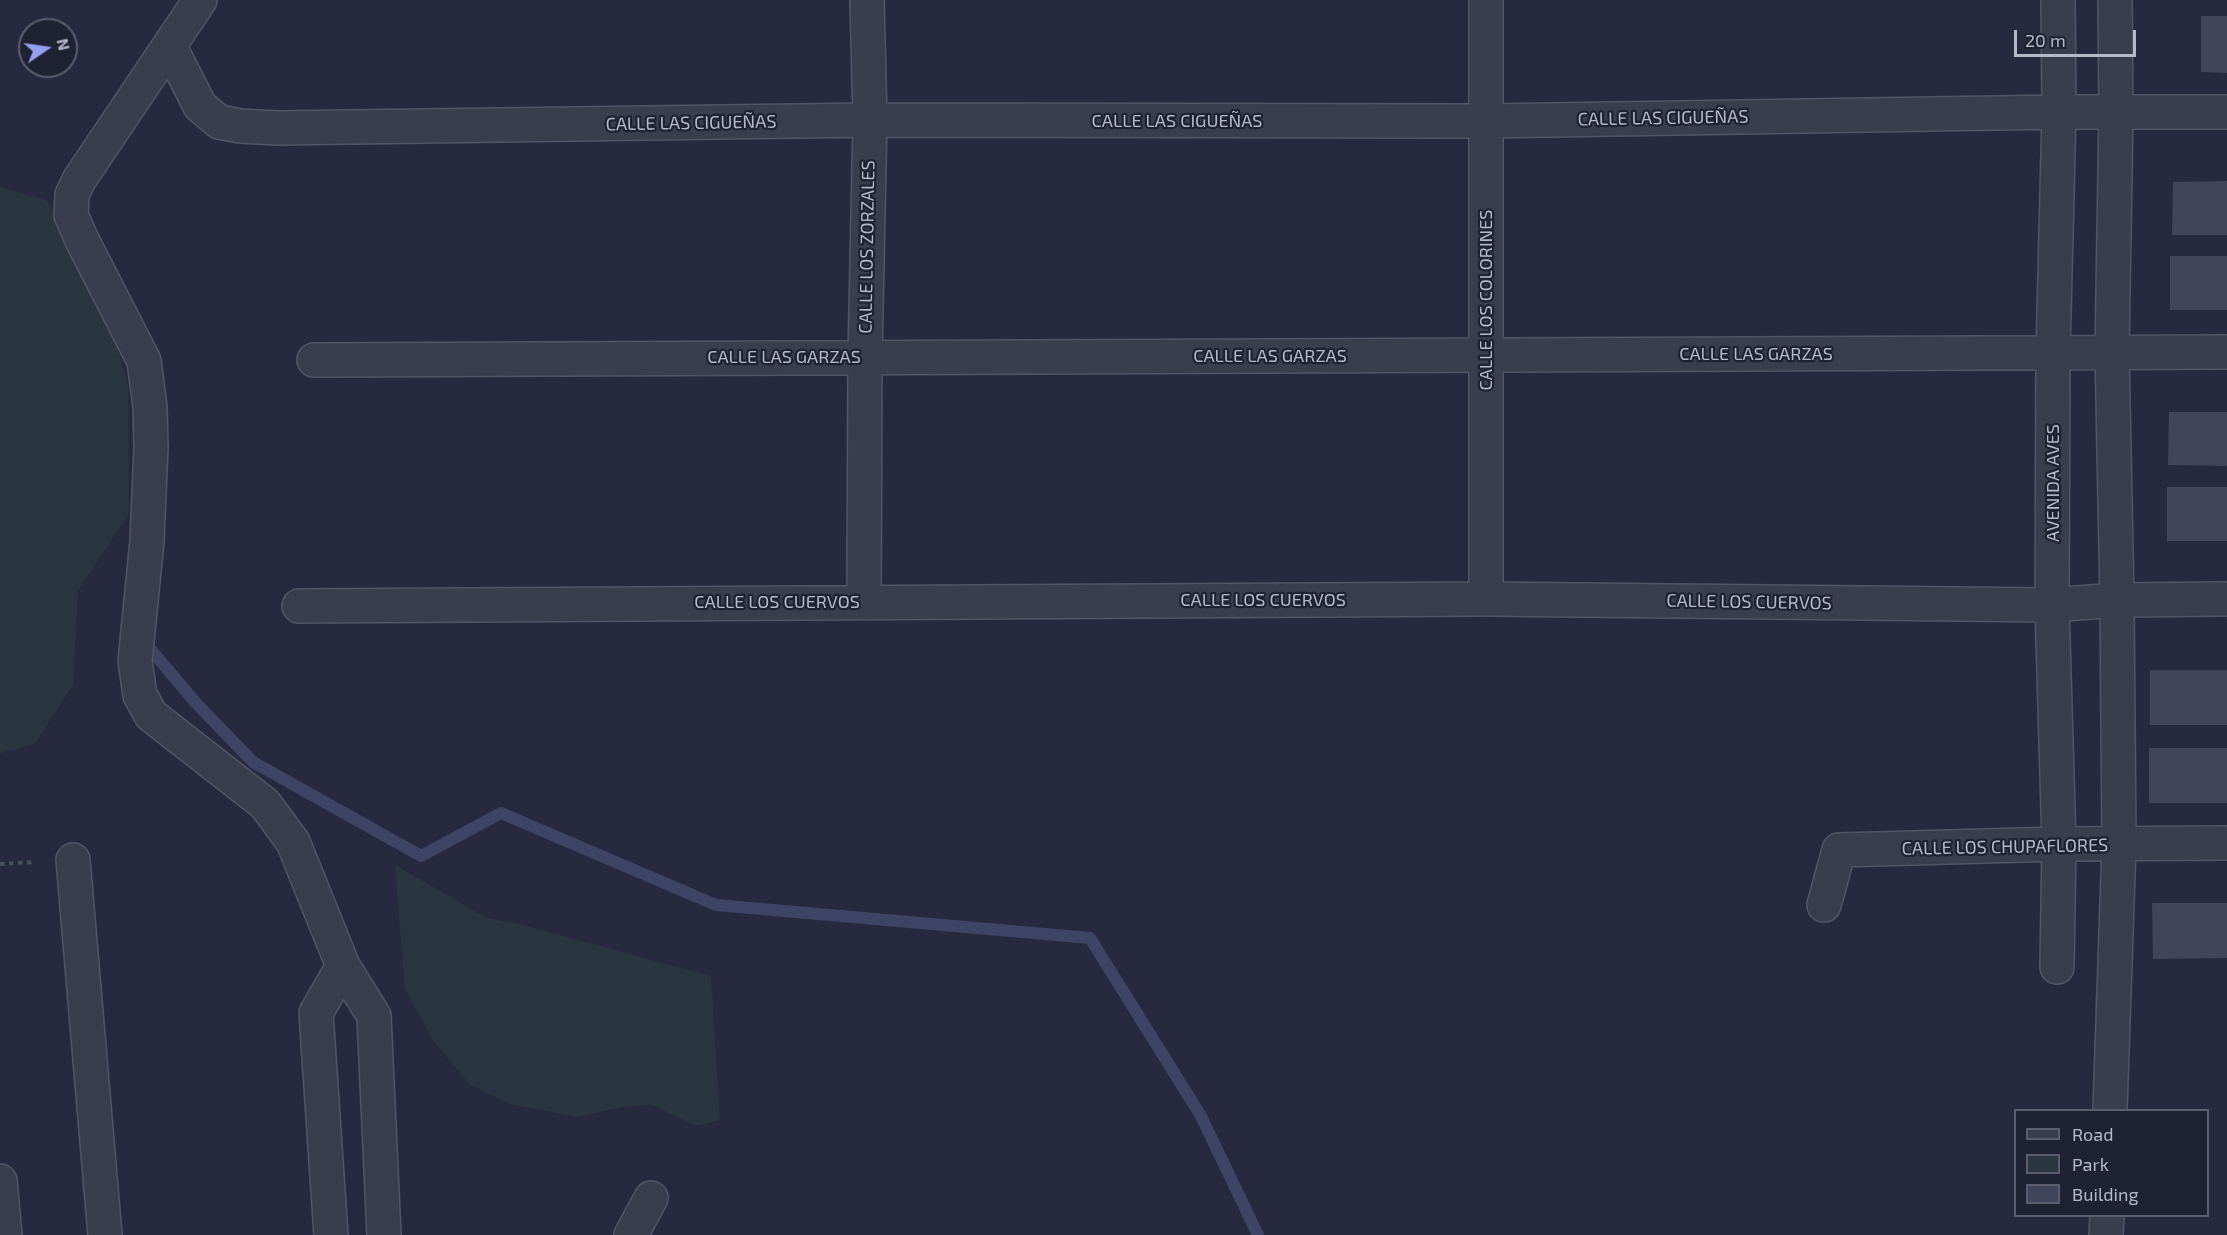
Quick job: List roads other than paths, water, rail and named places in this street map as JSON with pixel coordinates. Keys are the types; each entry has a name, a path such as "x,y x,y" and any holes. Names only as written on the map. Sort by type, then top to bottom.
{"street":[{"path":"200,0 79,180 72,195 71,215 144,361 150,407 151,447 147,541 135,661 140,694 151,715 264,804 293,842 344,966 374,1016 384,1235"},
{"name":"CALLE LOS ZORZALES","path":"864,602 865,357 870,120 867,0"},
{"name":"CALLE LOS COLORINES","path":"1486,0 1486,599"},
{"name":"AVENIDA AVES","path":"2057,967 2059,844 2052,605 2053,354 2059,112 2058,0"},
{"path":"2110,1109 2119,845 2112,352 2116,112 2115,0"},
{"name":"CALLE LAS CIGUEÑAS","path":"170,47 200,106 219,122 240,126 277,128 870,120 1487,121 2059,112 2227,112"},
{"name":"CALLE LAS GARZAS","path":"314,360 2227,352"},
{"name":"CALLE LOS CUERVOS","path":"299,606 1486,599 2052,605 2117,600 2227,599"},
{"name":"CALLE LOS CHUPAFLORES","path":"1824,905 1839,850 2059,844 2227,843"},
{"path":"73,860 105,1235"},
{"path":"331,1235 316,1013 344,966"},
{"path":"0,1180 4,1235"},
{"path":"631,1235 651,1198"},
{"path":"2106,1235 2107,1217"}],"waterway":[{"path":"146,644 196,703 253,762 421,856 501,813 716,905 1090,938 1201,1116 1258,1235"}]}
